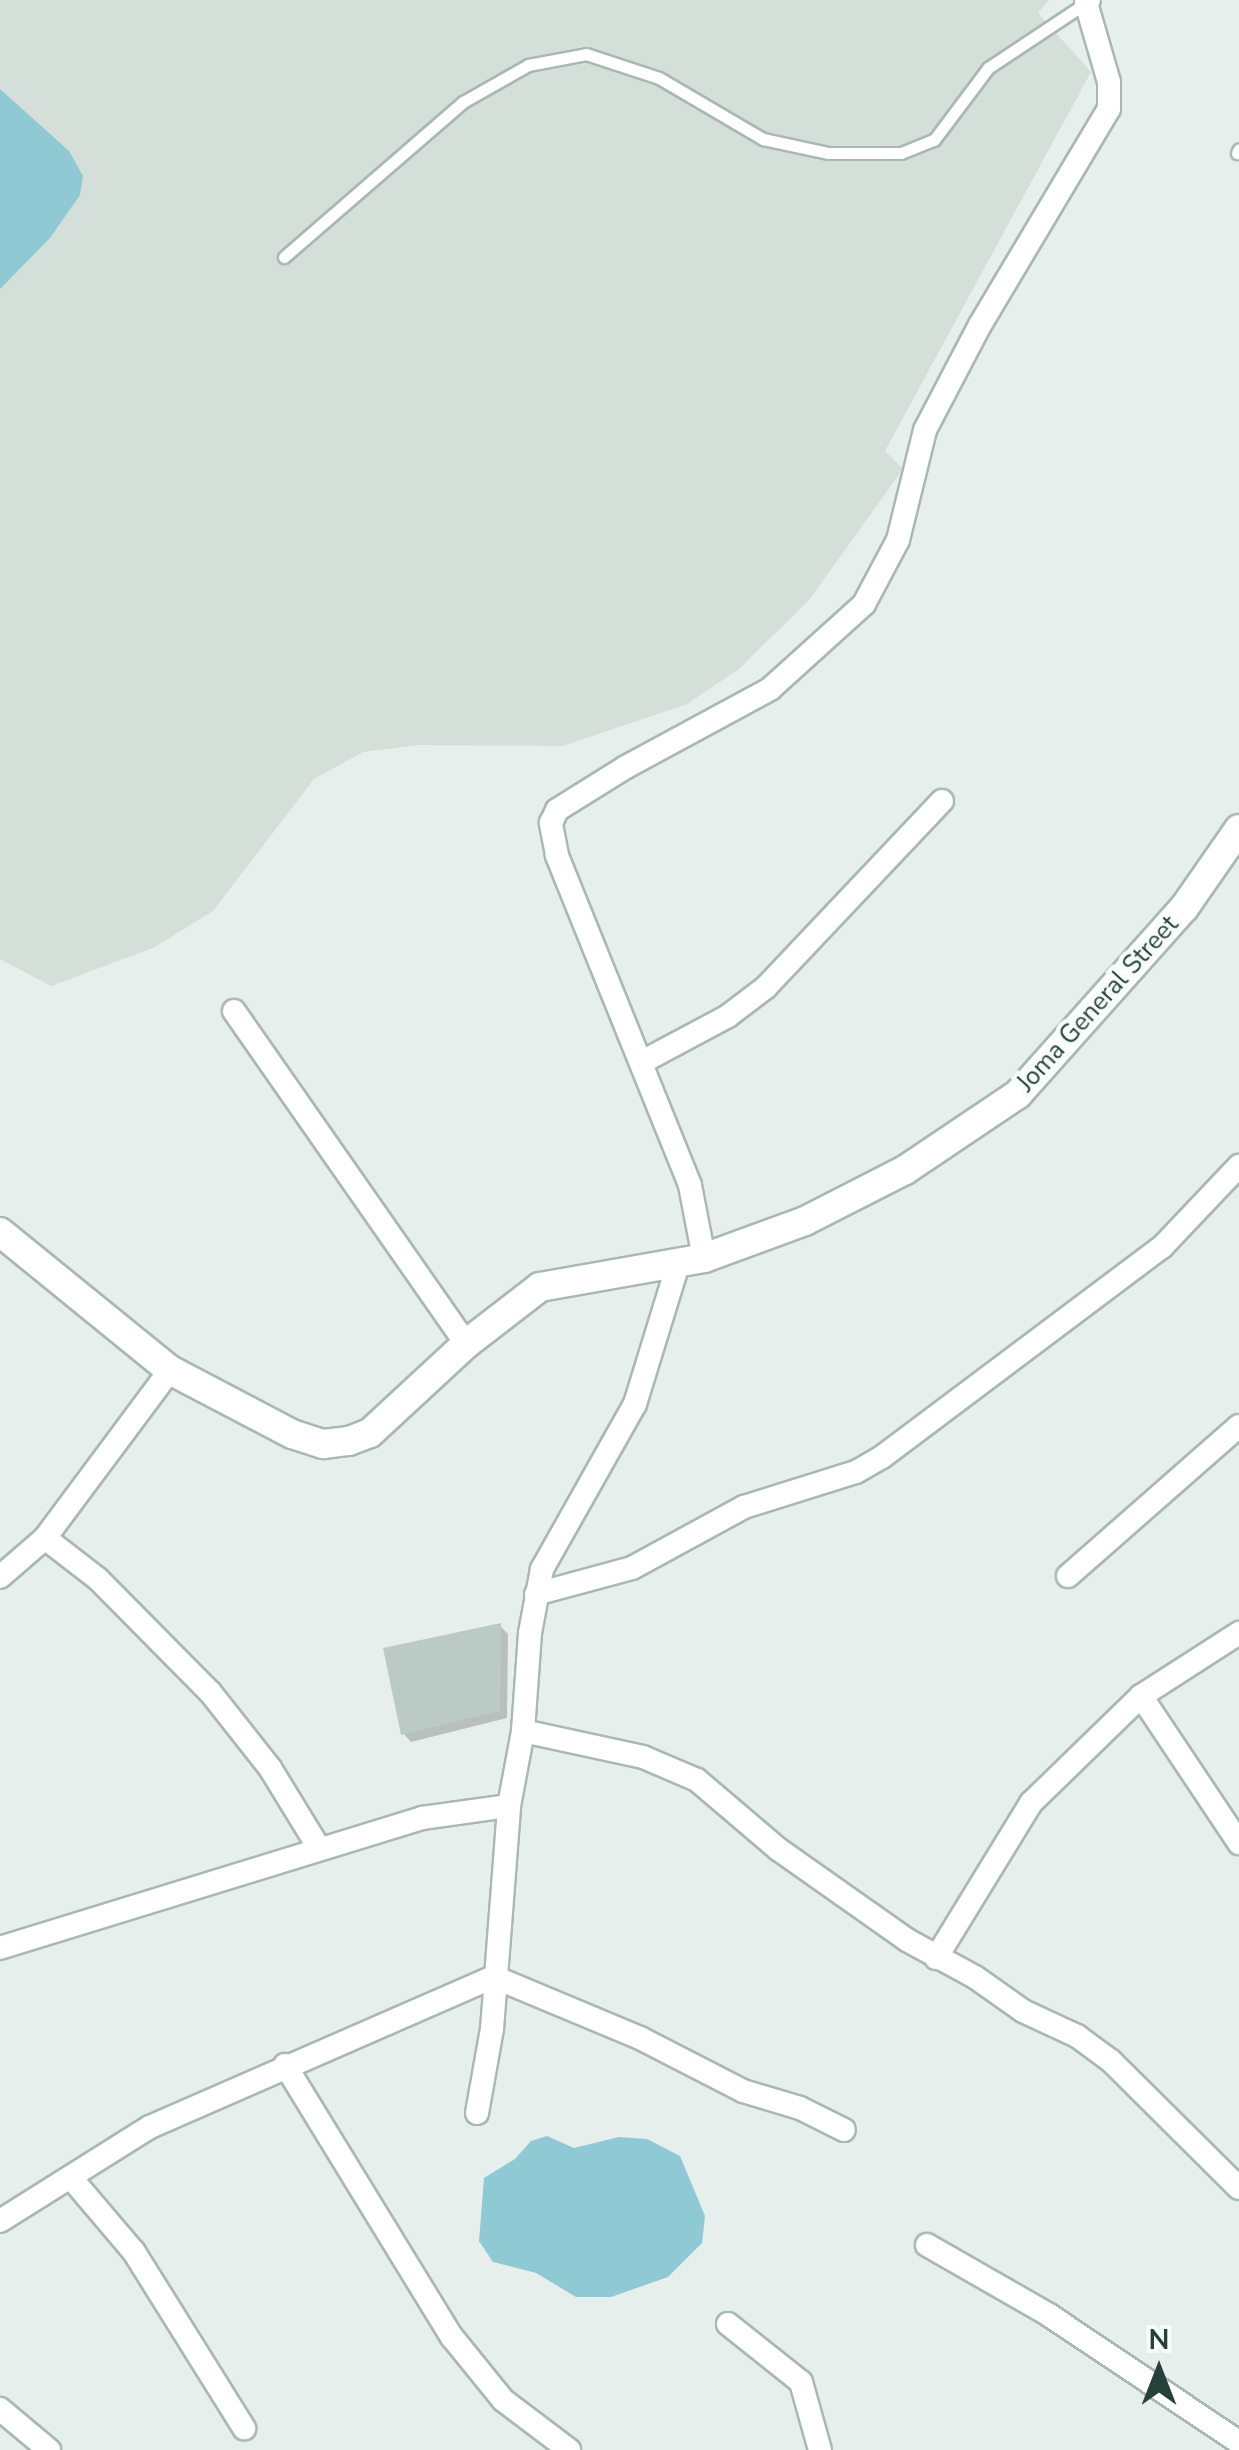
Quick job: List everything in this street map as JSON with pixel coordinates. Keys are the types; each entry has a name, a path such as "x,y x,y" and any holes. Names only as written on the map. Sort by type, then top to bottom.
{"street":[{"path":"477,2112 492,2028 509,1806 523,1731 542,1568 635,1404 691,1261 690,1186 556,855 552,824 557,810 626,767 770,689 864,604 898,540 926,430 980,325 1109,109 1109,82 1088,1"},
{"path":"642,1062 728,1016 766,987 942,801"},
{"name":"Joma General Street","path":"0,1232 170,1370 292,1434 323,1444 370,1433 466,1344 540,1287 691,1261 805,1221 905,1170 1018,1094 1184,908 1239,829"},
{"path":"234,1011 466,1344"},
{"path":"536,1594 632,1568 744,1508 834,1480 882,1457 1162,1247 1239,1166"},
{"path":"0,1576 44,1538 170,1370"},
{"path":"1068,1576 1239,1426"},
{"path":"44,1538 98,1578 210,1692 270,1768 319,1848"},
{"path":"936,1958 1031,1803 1140,1696 1239,1633"},
{"path":"1140,1696 1239,1843"},
{"path":"523,1731 643,1757 698,1780 778,1850 936,1958 975,1977 1023,2011 1078,2036 1112,2061 1239,2188"},
{"path":"0,1948 422,1818 509,1806"},
{"path":"0,2221 72,2179 150,2126 494,1977 640,2038 743,2091 800,2108 844,2130"},
{"path":"285,2065 452,2337 504,2400 569,2450"},
{"path":"72,2179 134,2252 244,2428"},
{"path":"927,2245 1049,2315 1239,2442"},
{"path":"728,2324 801,2382 814,2417 820,2450"},
{"path":"0,2409 49,2450"}],"lane":[{"path":"284,257 463,102 528,65 586,54 659,78 763,139 828,152 901,152 934,140 988,68 1088,1"}],"shaded area":[{"path":"0,0 1049,0 1038,13 1091,72 885,451 903,469 810,599 739,669 687,704 563,746 418,745 363,752 314,779 213,911 153,948 51,986 0,959"}],"water":[{"path":"0,89 69,151 83,176 80,195 50,238 0,289"},
{"path":"547,2136 574,2148 619,2137 647,2139 680,2156 705,2216 702,2243 668,2277 611,2297 576,2297 536,2273 493,2262 479,2241 484,2178 515,2159 531,2141"}],"building":[{"path":"501,1623 500,1711 401,1735 383,1648"}]}
